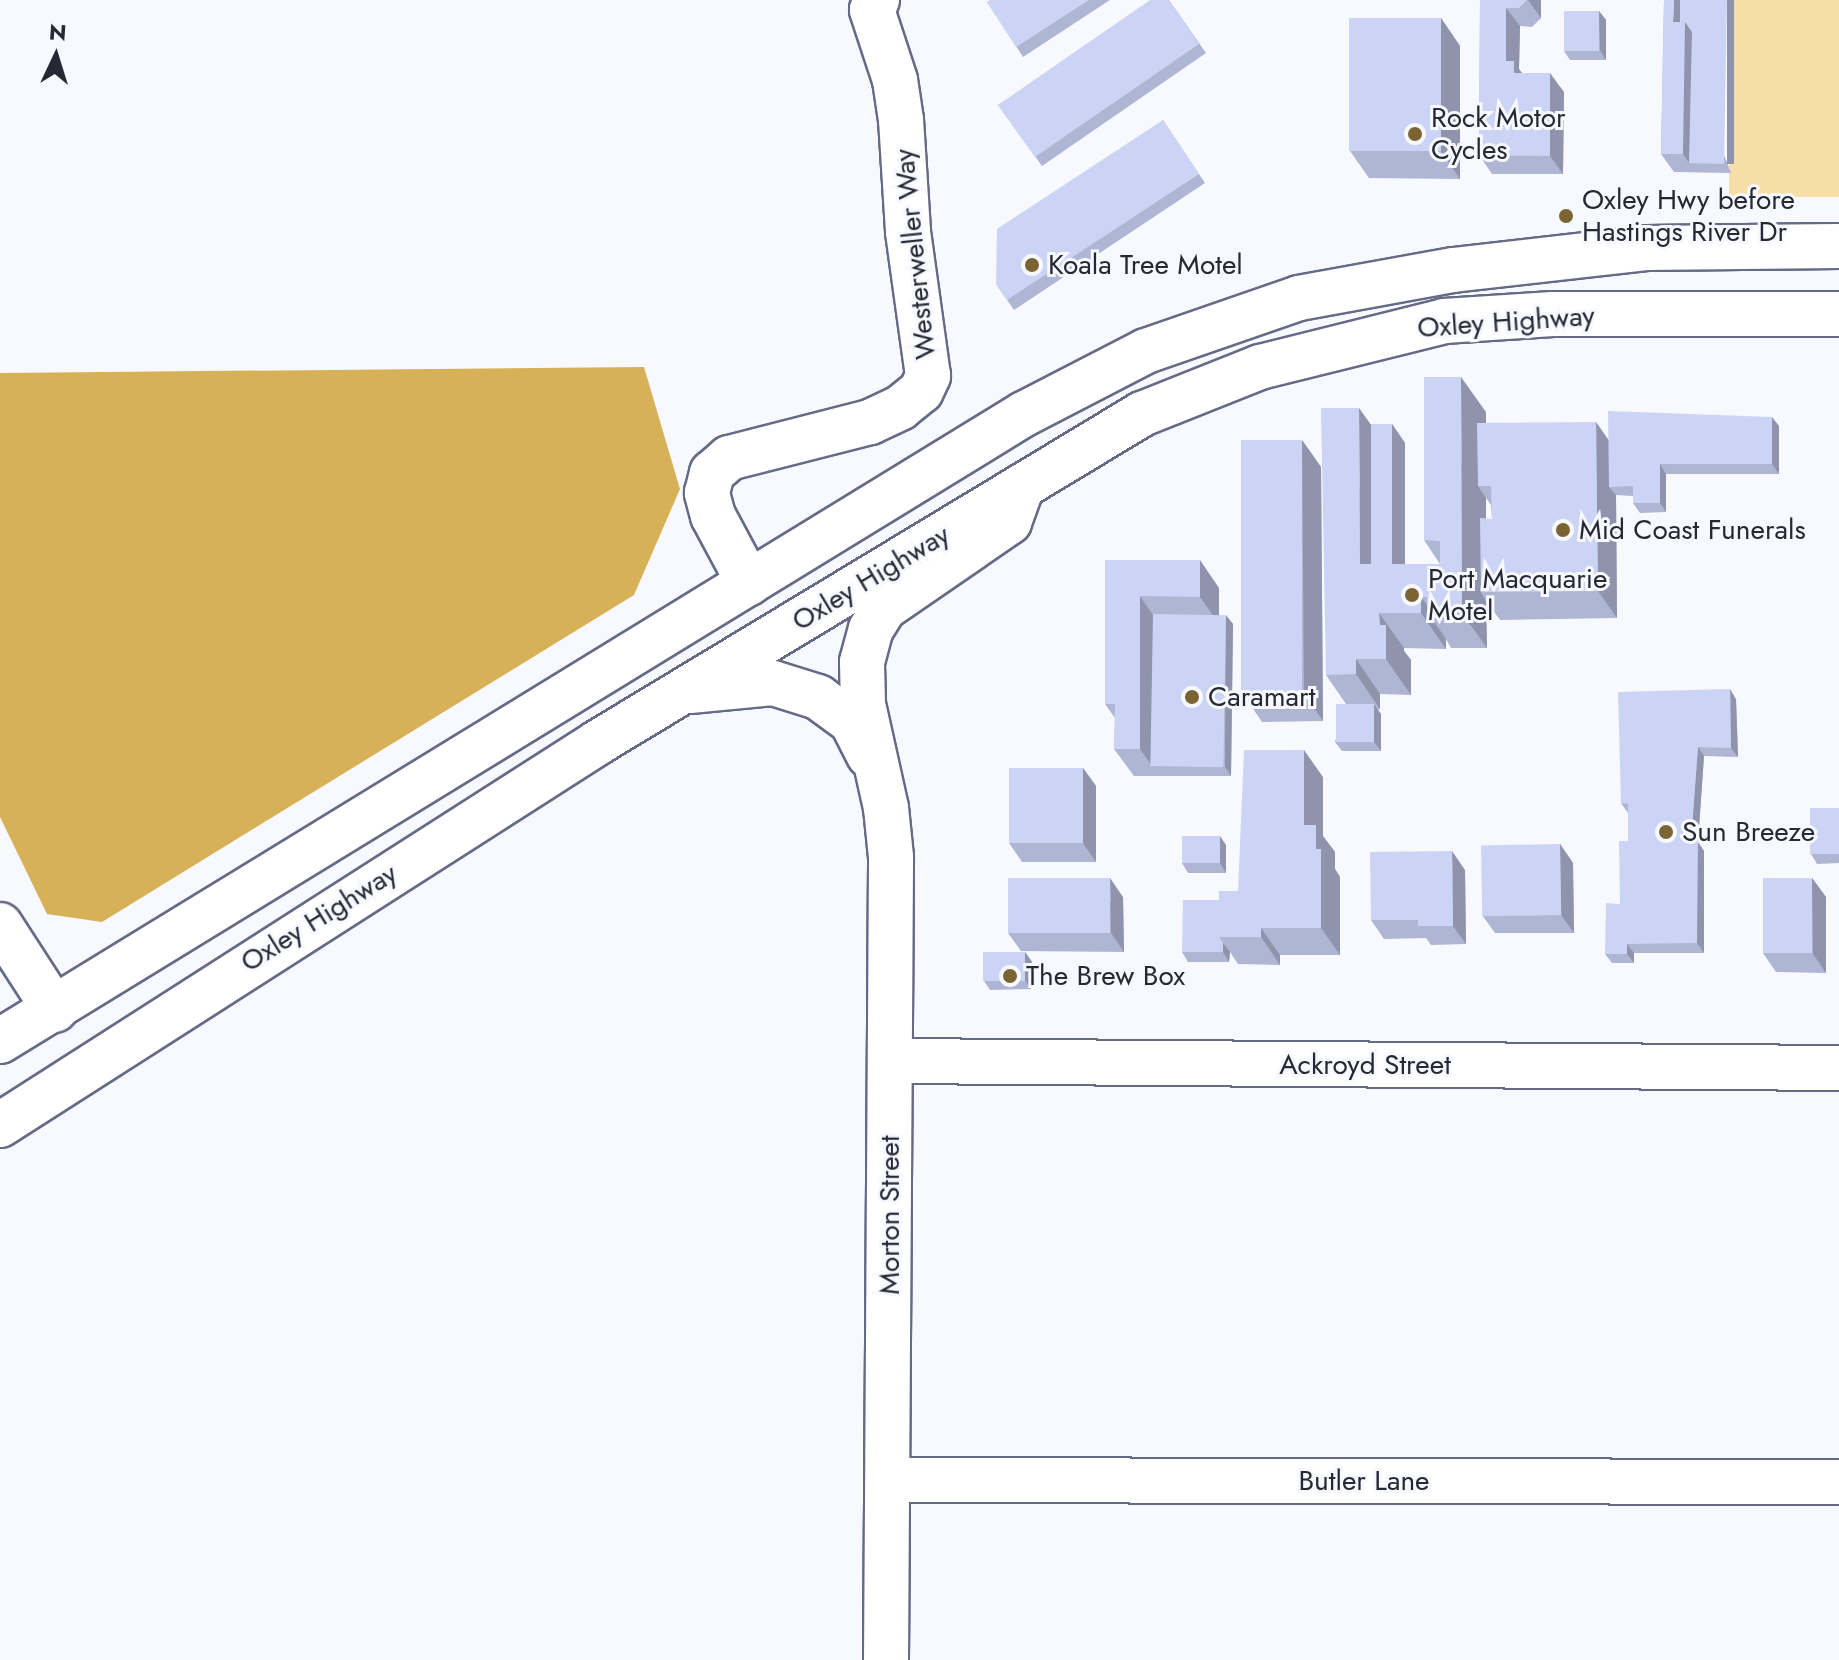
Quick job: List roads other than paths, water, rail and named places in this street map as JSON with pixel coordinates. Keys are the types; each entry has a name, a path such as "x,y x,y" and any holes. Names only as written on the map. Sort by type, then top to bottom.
{"main road":[{"name":"Westerweller Way","path":"749,583 713,516 707,493 712,473 729,458 870,422 900,408 921,391 928,376 908,231 901,120 895,80 875,5"},
{"name":"Oxley Highway","path":"0,1041 1081,383 1146,351 1269,307 1388,279 1584,254 1705,246 1839,246"},
{"name":"Oxley Highway","path":"0,1125 583,751 690,691 1083,445 1211,384 1406,328 1553,314 1839,314"},
{"name":"Morton Street","path":"886,1660 891,857 863,704 862,662 871,629 884,608 1009,522 1022,486"},
{"name":"Morton Street","path":"690,691 725,683 773,683 818,697 852,722 877,771"},
{"path":"0,925 91,1066"},
{"name":"Ackroyd Street","path":"890,1061 1839,1068"},
{"name":"Butler Lane","path":"889,1480 1839,1482"}],"place":[{"name":"Rock Motor Cycles","path":"1415,134"},
{"name":"Oxley Hwy before Hastings River Dr","path":"1566,216"},
{"name":"Koala Tree Motel","path":"1032,265"},
{"name":"Mid Coast Funerals","path":"1563,530"},
{"name":"Port Macquarie Motel","path":"1412,595"},
{"name":"Caramart","path":"1192,697"},
{"name":"Sun Breeze","path":"1666,832"},
{"name":"The Brew Box","path":"1010,976"}]}
